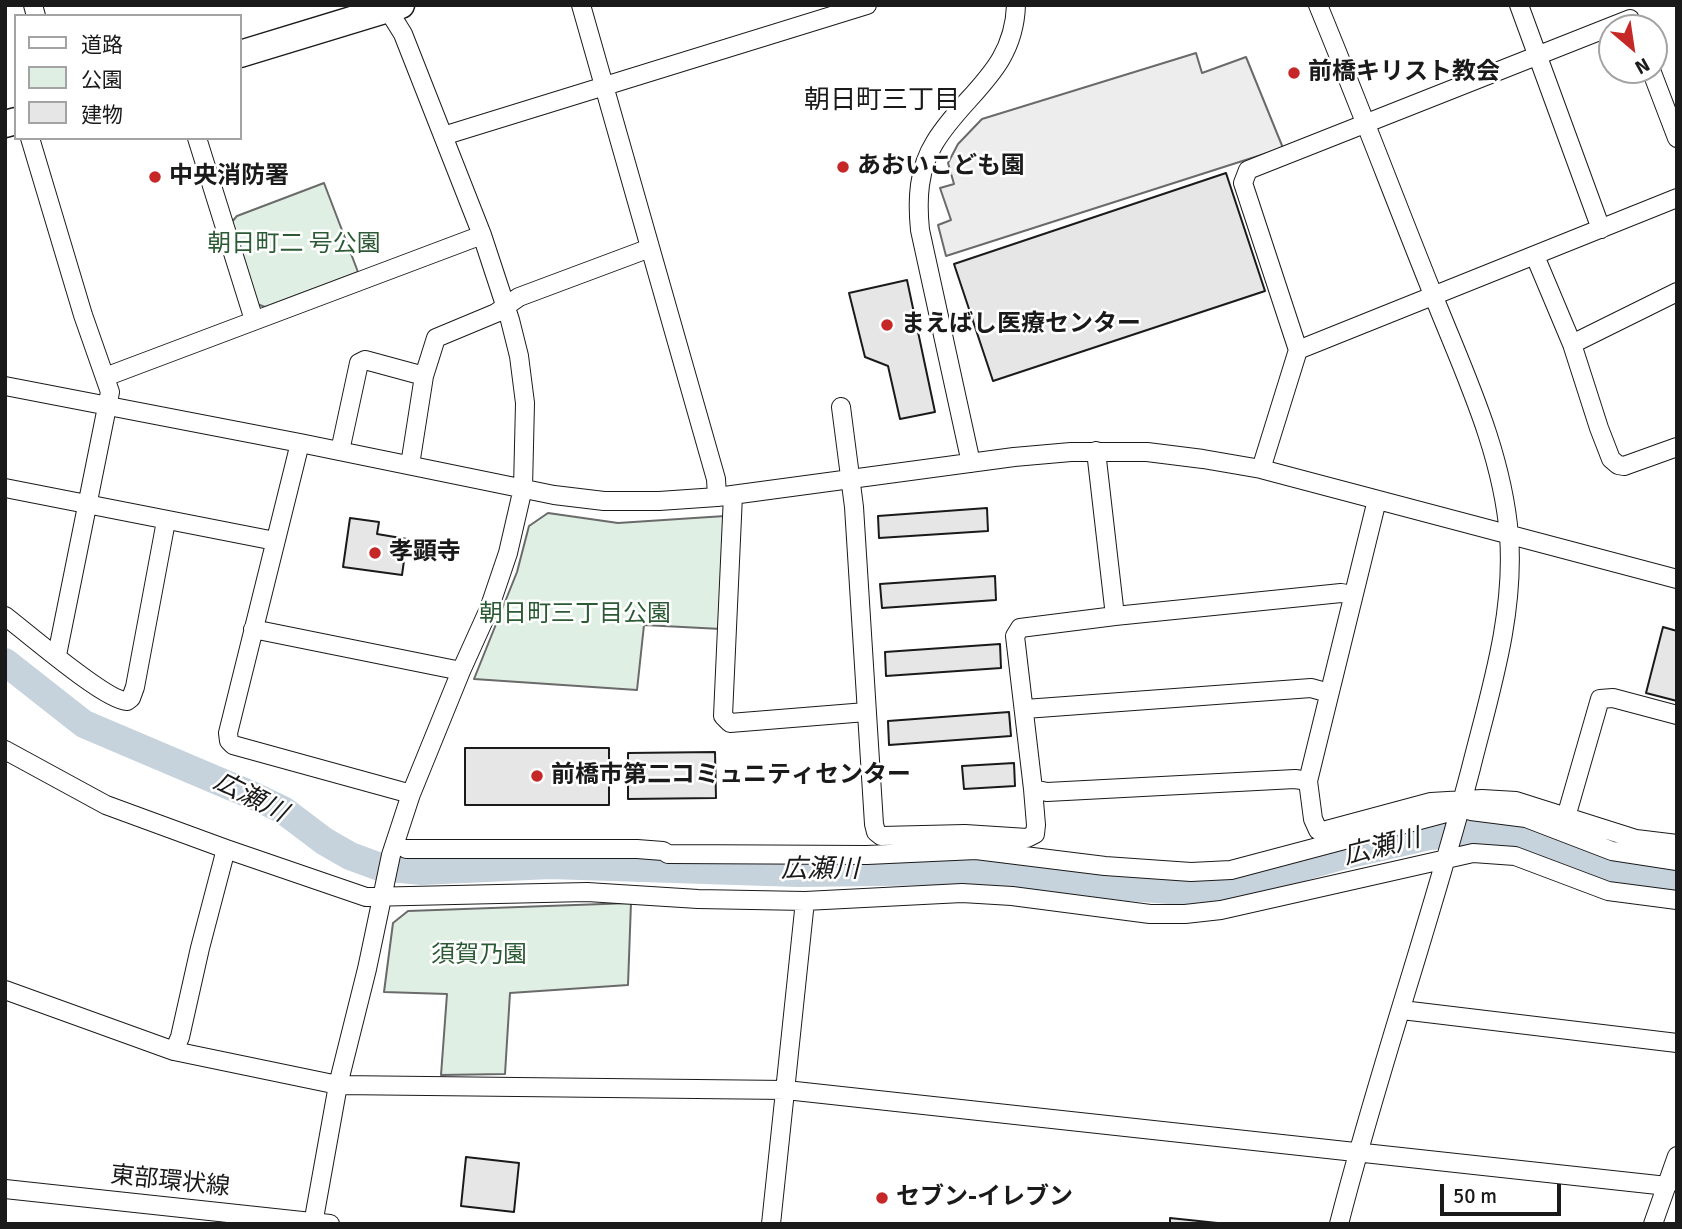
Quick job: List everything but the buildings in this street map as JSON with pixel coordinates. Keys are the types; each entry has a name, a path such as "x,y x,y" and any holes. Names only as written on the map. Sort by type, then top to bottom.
{"highway":[{"path":"242,53 391,7"}],"street":[{"path":"581,5 716,479 725,496 723,716 730,723 866,712"},
{"path":"443,136 867,5"},
{"path":"971,463 920,230 917,200 924,167 935,142 1002,60 1016,21 1016,5"},
{"path":"1318,5 1490,439 1504,496 1510,571 1507,611 1496,669 1449,852 1357,1152 1339,1224"},
{"path":"1519,5 1601,229"},
{"path":"319,1223 338,1085 367,969 383,889 399,852 411,794 489,609 508,553 523,488 525,403 519,356 506,307 482,235 391,7"},
{"path":"1261,469 1298,350 1242,183 1248,170 1598,30"},
{"path":"1658,84 1673,116 1677,138"},
{"path":"31,140 83,315 110,392 57,655"},
{"path":"198,140 254,320"},
{"path":"1298,350 1677,198"},
{"path":"105,377 482,235"},
{"path":"410,465 424,376 436,338 506,307 519,297 650,248"},
{"path":"1535,256 1572,344 1611,459 1624,466 1677,447"},
{"path":"1572,344 1677,292"},
{"path":"340,451 359,363 365,360 424,376"},
{"path":"5,386 523,488 604,501 659,501 725,496 1046,454 1147,452 1261,469 1677,579"},
{"path":"841,407 850,479 874,824 876,832 881,836 965,834 1032,837 1036,825 1033,789 1015,636 1017,630 1023,626 1341,593 1353,595"},
{"path":"300,443 228,733 233,745 411,794"},
{"path":"1097,451 1115,615"},
{"path":"5,488 275,541"},
{"path":"1377,500 1308,781 1315,826 1318,830 1323,831 1431,802 1459,811 1526,818 1612,851 1677,861"},
{"path":"5,616 114,698 121,701 131,698 166,521"},
{"path":"253,629 461,671"},
{"path":"1025,709 1311,688 1329,692"},
{"path":"1566,817 1600,699 1613,698 1677,715"},
{"path":"5,750 92,799 366,897 383,889 587,892 698,899 805,901 946,893 980,894 1150,914 1185,914 1221,910 1449,852 1507,854 1596,888 1677,900"},
{"path":"1033,789 1047,792 1295,779 1308,781"},
{"path":"399,852 636,849 663,851 668,854 885,855 976,850 1117,868 1191,872 1231,870 1459,811 1516,802 1636,839 1677,844"},
{"path":"174,1051 180,1037 226,849"},
{"path":"771,1224 805,901"},
{"path":"5,990 174,1051 338,1085 786,1090 1667,1186"},
{"path":"1402,1010 1677,1043"},
{"path":"1653,1224 1677,1156"},
{"name":"東部環状線","path":"5,1189 319,1223"}],"green space":[{"name":"朝日町二 号公園","path":"324,183 358,272 265,307 257,304 230,224 237,216"},
{"name":"朝日町三丁目公園","path":"548,513 618,523 725,516 721,629 644,625 637,690 474,679 517,572 529,526"},
{"name":"須賀乃園","path":"631,903 628,985 510,993 505,1074 441,1075 447,994 384,992 393,923 408,911"}],"shaded area":[{"path":"1196,53 1202,73 1246,57 1283,148 946,256 938,225 951,220 940,188 954,184 948,163 958,144 982,119"}],"waterway":[{"name":"広瀬川","path":"5,662 84,724 283,810 324,841 350,856 380,867 422,871 550,865 798,873 954,871 1023,874 1184,891 1231,887 1345,855 1429,836 1481,832 1512,835 1607,867 1677,878"}],"place":[{"name":"前橋キリスト教会","path":"1294,73"},
{"name":"あおいこども園","path":"843,167"},
{"name":"中央消防署","path":"155,177"},
{"name":"まえばし医療センター","path":"887,325"},
{"name":"孝顕寺","path":"375,553"},
{"name":"前橋市第二コミュニティセンター","path":"537,776"},
{"name":"セブン-イレブン","path":"882,1198"}],"district":[{"name":"朝日町三丁目","path":"882,101"}]}
